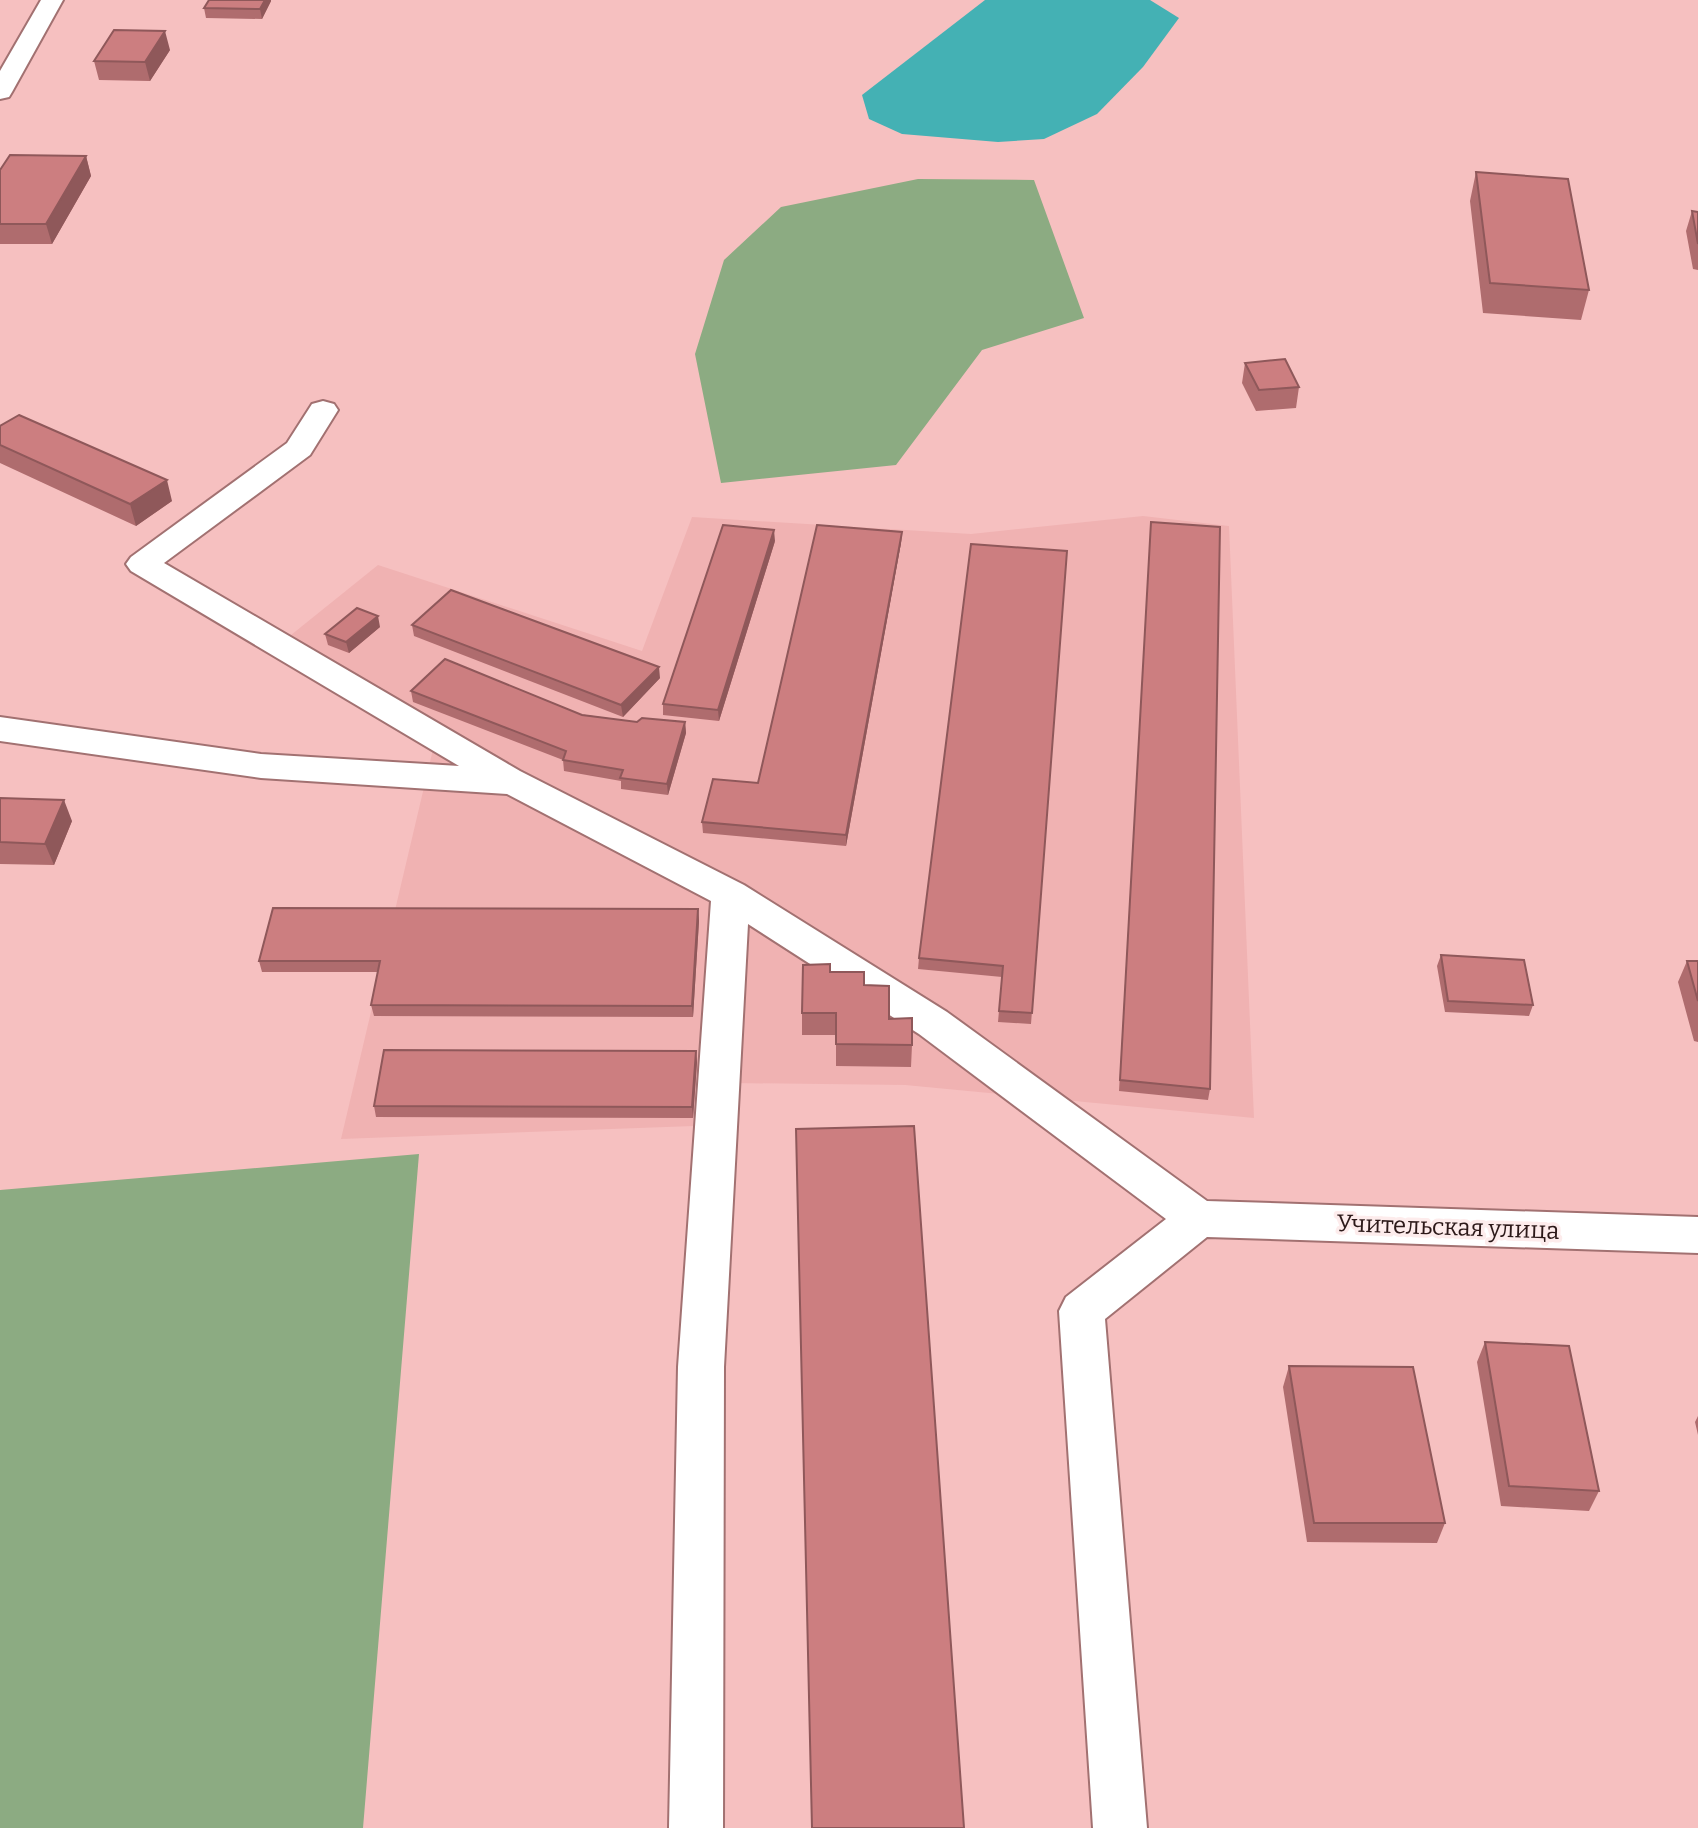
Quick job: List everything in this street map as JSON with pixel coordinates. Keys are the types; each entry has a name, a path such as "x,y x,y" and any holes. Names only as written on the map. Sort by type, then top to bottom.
{"street":[{"path":"0,92 52,0"},
{"path":"323,410 299,449 142,564 514,782 731,895 933,1023 1198,1219 1082,1311 1120,1828"},
{"path":"0,729 261,766 514,782"},
{"path":"696,1828 701,1367 731,895"},
{"name":"Учительская улица","path":"1198,1219 1698,1235"}],"shaded area":[{"path":"1143,516 1229,526 1254,1118 905,1085 731,1083 694,1126 341,1139 438,728 291,635 378,565 642,651 692,517 971,534"}],"green space":[{"path":"918,179 1034,180 1084,318 982,350 896,465 721,483 695,354 724,260 781,207"},
{"path":"419,1154 363,1828 0,1828 0,1190"}],"water":[{"path":"985,0 1150,0 1179,18 1143,67 1097,114 1044,139 998,142 902,134 869,119 862,95"}],"building":[{"path":"209,0 265,0 260,9 204,8"},
{"path":"114,30 165,31 145,62 94,61"},
{"path":"10,155 86,156 46,224 0,224 0,170"},
{"path":"1476,172 1568,179 1589,290 1490,283"},
{"path":"1692,211 1698,212 1698,244"},
{"path":"1285,359 1299,387 1259,390 1245,363"},
{"path":"19,415 167,480 130,504 0,445 0,426"},
{"path":"1151,522 1220,527 1210,1089 1120,1080"},
{"path":"723,525 774,530 718,710 663,704"},
{"path":"817,525 902,532 846,835 702,822 713,779 758,783"},
{"path":"971,544 1067,551 1032,1013 999,1011 1003,966 919,958"},
{"path":"451,590 659,667 621,705 412,625"},
{"path":"357,608 378,616 346,642 325,634"},
{"path":"445,659 582,715 637,722 642,718 685,722 667,784 620,778 623,770 563,760 566,751 411,691"},
{"path":"0,798 64,800 45,844 0,842"},
{"path":"273,908 698,909 692,1006 371,1005 380,961 259,961"},
{"path":"1441,955 1524,960 1533,1005 1448,1001"},
{"path":"1687,961 1698,961 1698,1001"},
{"path":"830,964 830,972 864,972 864,985 889,986 889,1019 912,1018 912,1045 836,1044 836,1013 802,1013 803,965"},
{"path":"384,1050 696,1051 692,1107 374,1106"},
{"path":"914,1126 964,1828 812,1828 796,1129"},
{"path":"1485,1342 1569,1346 1599,1491 1509,1486"},
{"path":"1289,1366 1413,1367 1445,1523 1314,1523"}]}
